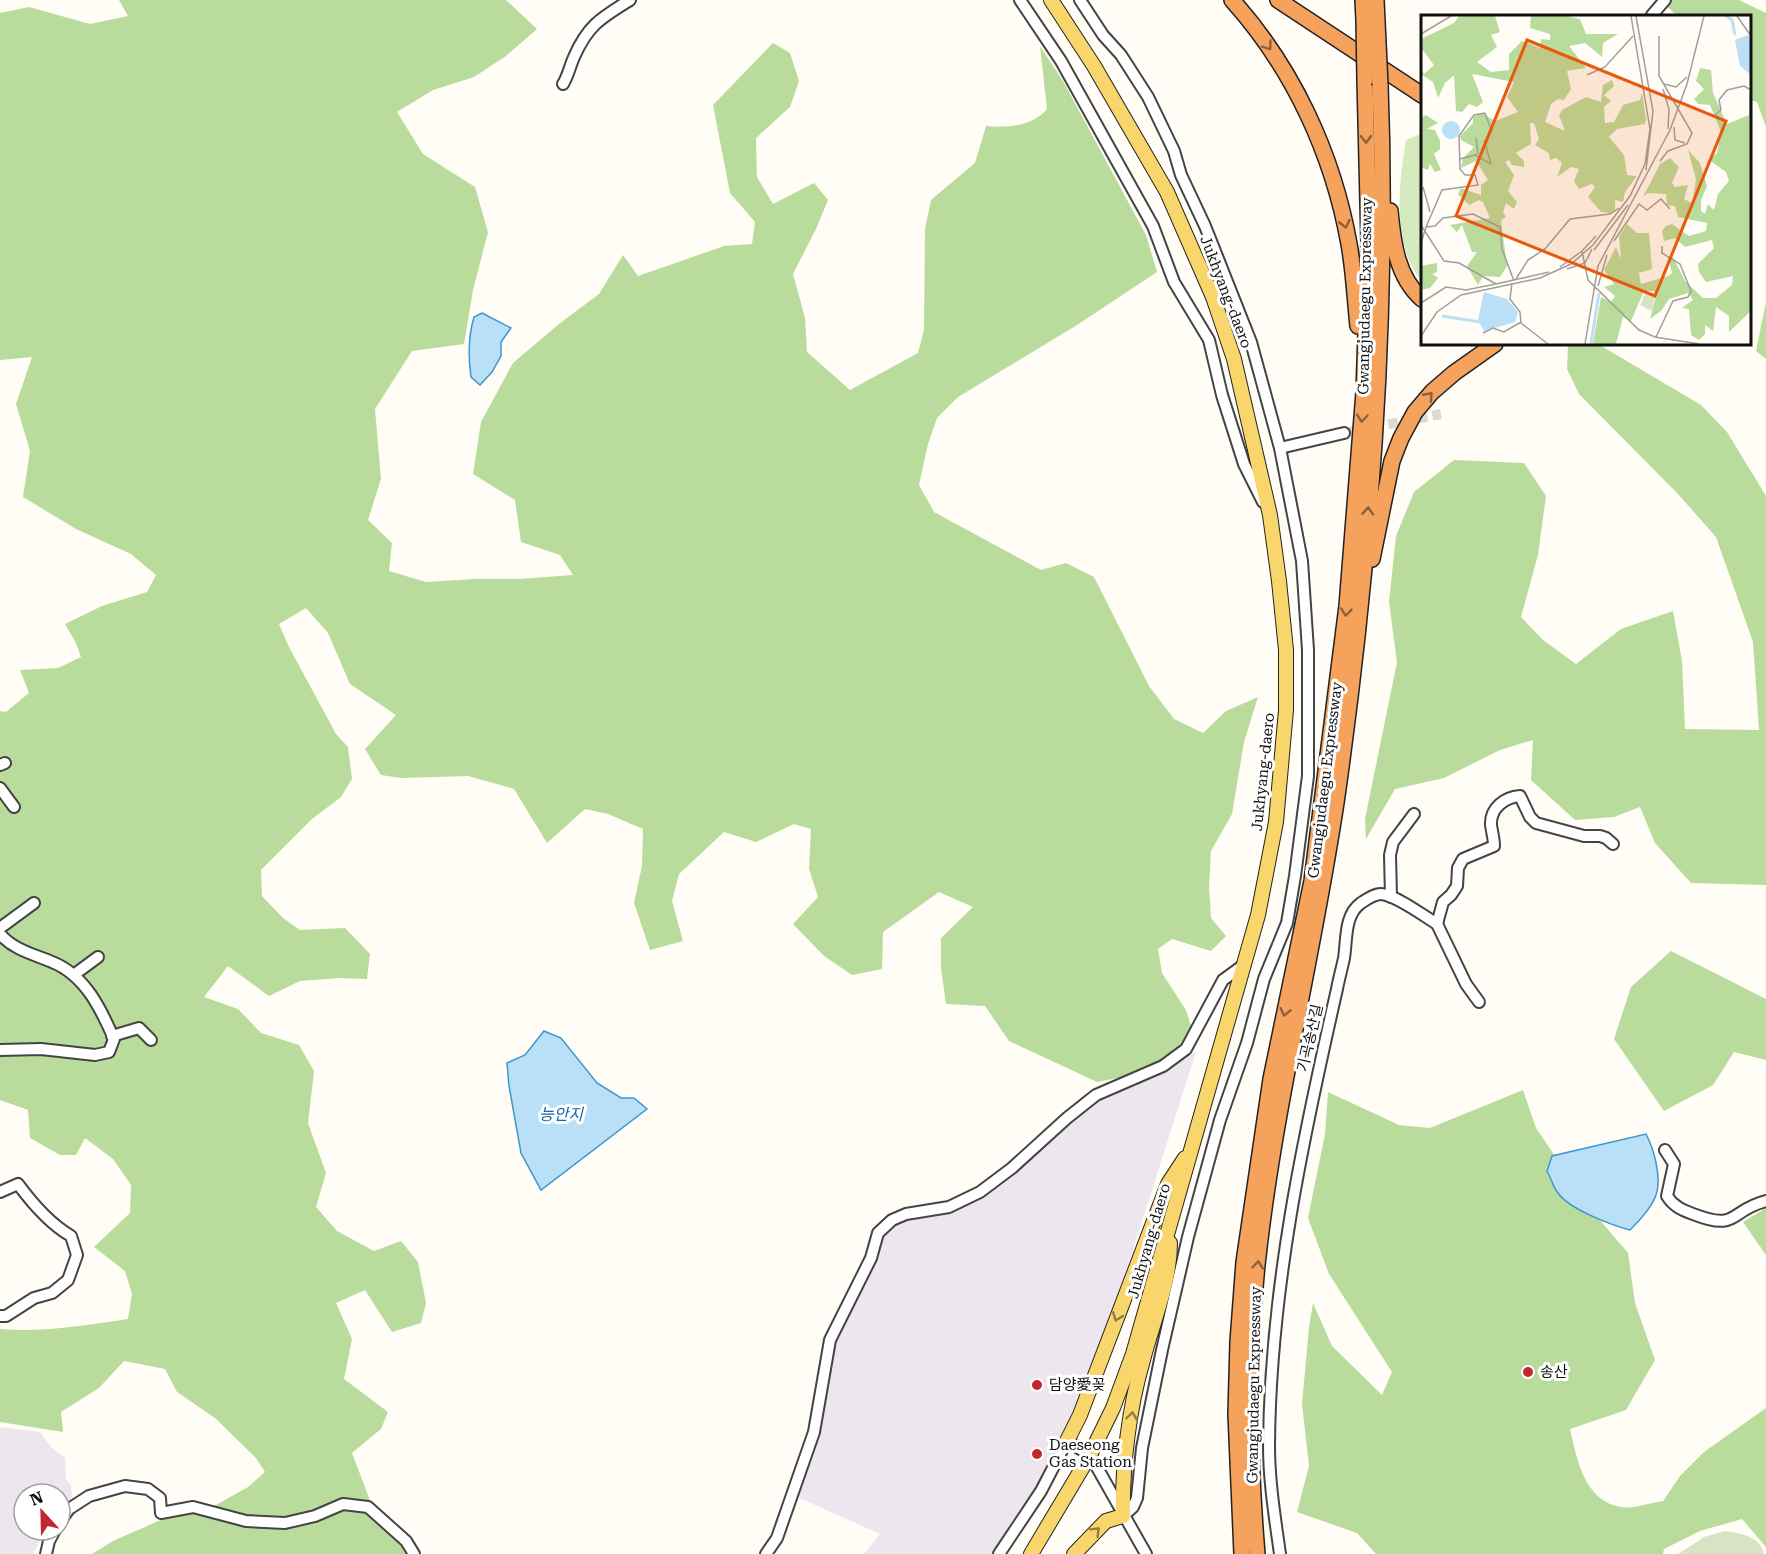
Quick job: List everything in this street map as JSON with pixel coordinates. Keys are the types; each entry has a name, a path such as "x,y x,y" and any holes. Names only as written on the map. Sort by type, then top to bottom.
{"highway":[{"path":"1232,0 1272,51 1295,89 1327,158 1350,245 1364,392"},
{"path":"1278,0 1421,94"},
{"path":"1296,0 1421,84"},
{"name":"Gwangjudaegu Expressway","path":"1257,1554 1252,1498 1251,1413 1252,1341 1257,1265 1284,1083 1335,809 1361,609 1376,394 1383,152 1380,85 1370,21 1363,0"},
{"name":"Gwangjudaegu Expressway","path":"1242,1554 1236,1414 1244,1262 1271,1079 1312,881 1347,606 1364,392 1369,243 1365,80 1370,21 1376,0"},
{"path":"1383,152 1396,256 1415,292 1421,298"},
{"path":"1361,609 1392,461 1401,438 1415,412 1432,392 1494,345"}],"main road":[{"name":"Jukhyang-daero","path":"1030,1554 1089,1455 1113,1408 1133,1354 1258,915 1276,822 1286,710 1285,638 1270,516 1234,359 1213,297 1167,192 1094,66 1051,0"},
{"path":"1067,1441 1080,1415 1168,1184 1192,1149"},
{"path":"1074,1554 1106,1521 1123,1516 1123,1485 1134,1397 1166,1279 1170,1259 1171,1224"}],"street":[{"path":"563,84 588,30 607,14 630,0"},
{"path":"1020,0 1061,61 1153,225 1174,282 1209,340 1222,395 1244,464 1270,516"},
{"path":"1080,0 1103,35 1121,55 1148,97 1174,151 1181,175 1205,226 1251,342 1280,448 1302,561 1308,650 1308,776 1287,923 1264,979 1247,1043 1220,1120 1188,1237 1162,1350 1142,1448 1137,1498 1133,1507 1123,1516"},
{"path":"1652,15 1665,0"},
{"path":"1280,448 1344,433"},
{"path":"0,788 14,807"},
{"path":"1437,924 1443,902 1457,886 1458,868 1463,859 1494,846 1492,814 1511,796 1520,796 1530,817 1536,823 1569,833 1600,836 1613,844"},
{"path":"1414,814 1393,842 1390,855 1391,897 1437,924 1466,984 1479,1002"},
{"name":"기곡송산길","path":"1280,1554 1269,1448 1271,1373 1285,1258 1304,1142 1351,914 1358,905 1372,896 1381,894 1391,897"},
{"path":"0,928 34,903"},
{"path":"0,934 9,944 75,974 94,998 114,1039 109,1052 95,1055 41,1049 0,1050"},
{"path":"75,974 98,957"},
{"path":"766,1554 777,1538 814,1432 830,1340 871,1257 878,1233 892,1220 906,1214 949,1207 980,1192 1012,1168 1096,1095 1163,1066 1185,1049 1223,980 1245,964"},
{"path":"112,1036 139,1028 151,1040"},
{"path":"1665,1150 1674,1164 1666,1196 1681,1210 1711,1221 1722,1222 1736,1217 1755,1203 1766,1201"},
{"path":"0,1192 11,1185 18,1184 30,1200 60,1230 71,1236 77,1255 68,1280 52,1293 34,1298 6,1316 0,1316"},
{"path":"999,1554 1041,1491 1067,1441 1089,1455 1146,1554"},
{"path":"72,1507 89,1496 125,1486 148,1489 160,1498 161,1513 193,1507 246,1521 285,1523 315,1516 343,1504 368,1507 406,1541 414,1554"}],"shaded area":[{"path":"1196,1052 1080,1408 1038,1488 994,1554 864,1554 880,1534 797,1497 819,1437 833,1343 881,1235 894,1223 907,1216 950,1209 1097,1097"},
{"path":"0,1427 40,1432 52,1448 65,1458 66,1479 68,1482 12,1482 12,1542 40,1542 33,1554 0,1554"}],"green space":[{"path":"119,0 506,0 537,29 506,56 474,77 433,90 397,112 423,154 475,187 488,232 473,290 464,344 412,351 375,409 381,479 368,520 392,543 389,571 426,582 573,575 560,555 521,542 515,500 473,474 481,422 513,363 599,294 623,255 638,276 724,246 752,244 755,222 730,193 713,105 773,43 790,53 799,81 790,107 756,138 757,177 773,204 814,183 828,200 793,274 805,318 807,352 850,390 918,353 924,330 925,229 931,200 975,163 986,126 1020,125 1035,119 1047,109 1040,46 1063,81 1146,235 1157,272 1077,325 958,397 937,418 928,444 919,485 934,512 1041,570 1066,563 1094,577 1149,686 1174,719 1203,733 1226,711 1258,697 1244,742 1232,814 1211,851 1209,887 1211,918 1226,936 1211,951 1172,939 1158,949 1162,973 1186,1010 1193,1032 1163,1061 1127,1076 1097,1082 1009,1041 985,1006 946,1004 941,968 941,938 973,907 939,892 883,932 882,969 852,975 824,956 793,924 818,897 809,869 811,829 794,824 756,842 724,832 679,874 672,901 683,941 650,950 634,903 642,866 643,829 608,814 585,809 547,843 514,789 468,776 401,778 381,775 365,749 396,715 350,684 328,633 306,608 279,624 336,734 348,747 352,779 341,797 312,819 261,870 262,896 283,918 300,930 345,928 370,954 367,979 340,978 300,981 269,996 228,966 204,997 238,1009 261,1033 299,1045 314,1071 308,1123 326,1173 316,1207 337,1231 374,1251 401,1241 418,1262 426,1303 421,1323 392,1332 365,1290 336,1303 352,1339 344,1379 388,1412 381,1429 352,1453 371,1503 408,1554 92,1554 113,1541 179,1512 216,1505 248,1487 265,1472 256,1458 215,1418 177,1392 165,1369 124,1361 99,1388 61,1412 63,1432 0,1422 0,1329 48,1329 128,1319 132,1294 125,1271 94,1247 130,1213 131,1185 113,1159 85,1138 76,1155 60,1155 30,1138 28,1110 0,1100 0,711 6,712 29,693 20,670 58,668 81,657 65,624 102,606 147,592 156,575 131,554 76,529 23,497 30,451 16,404 32,357 0,360 0,13 29,7 90,24 128,16"},
{"path":"1661,0 1739,0 1766,13 1766,127 1757,102 1751,100 1751,15 1676,15"},
{"path":"1421,134 1421,280 1412,267 1401,232 1401,175 1406,140"},
{"path":"1766,302 1766,359 1756,351"},
{"path":"1568,345 1600,345 1701,405 1727,432 1766,496 1766,885 1691,883 1655,843 1640,807 1614,817 1575,820 1531,780 1533,740 1500,750 1444,778 1395,789 1366,839 1365,819 1397,662 1389,602 1396,536 1414,492 1454,460 1524,463 1546,496 1538,555 1521,617 1543,640 1576,664 1621,629 1673,611 1682,661 1685,729 1759,730 1753,642 1716,537 1677,493 1579,394 1567,369"},
{"path":"1671,951 1766,999 1766,1060 1734,1052 1713,1085 1664,1111 1614,1039 1631,987"},
{"path":"1523,1090 1536,1128 1593,1212 1628,1253 1635,1303 1655,1360 1626,1410 1570,1429 1584,1477 1598,1496 1608,1503 1621,1507 1636,1507 1663,1501 1680,1476 1704,1452 1766,1408 1766,1547 1742,1519 1700,1531 1664,1549 1663,1554 1376,1554 1357,1533 1297,1512 1309,1466 1302,1404 1313,1303 1332,1346 1382,1395 1392,1372 1329,1274 1308,1218 1325,1134 1328,1092 1399,1125 1430,1128"},
{"path":"1766,1208 1766,1255 1743,1222"},
{"path":"1725,1531 1754,1539 1764,1554 1678,1554 1704,1537"}],"water":[{"path":"482,313 511,328 501,342 501,356 492,372 480,385 471,377 469,347 474,317"},
{"name":"능안지","path":"544,1031 561,1038 597,1083 621,1098 634,1098 647,1109 541,1190 521,1153 507,1063 525,1055"},
{"path":"1646,1134 1656,1164 1658,1188 1652,1204 1630,1230 1571,1205 1556,1191 1547,1171 1552,1156"}],"tunnel":[{"path":"1344,433 1441,414"}],"place":[{"name":"송산","path":"1528,1372"},
{"name":"담양愛꽂","path":"1037,1385"},
{"name":"Daeseong Gas Station","path":"1037,1454"}]}
